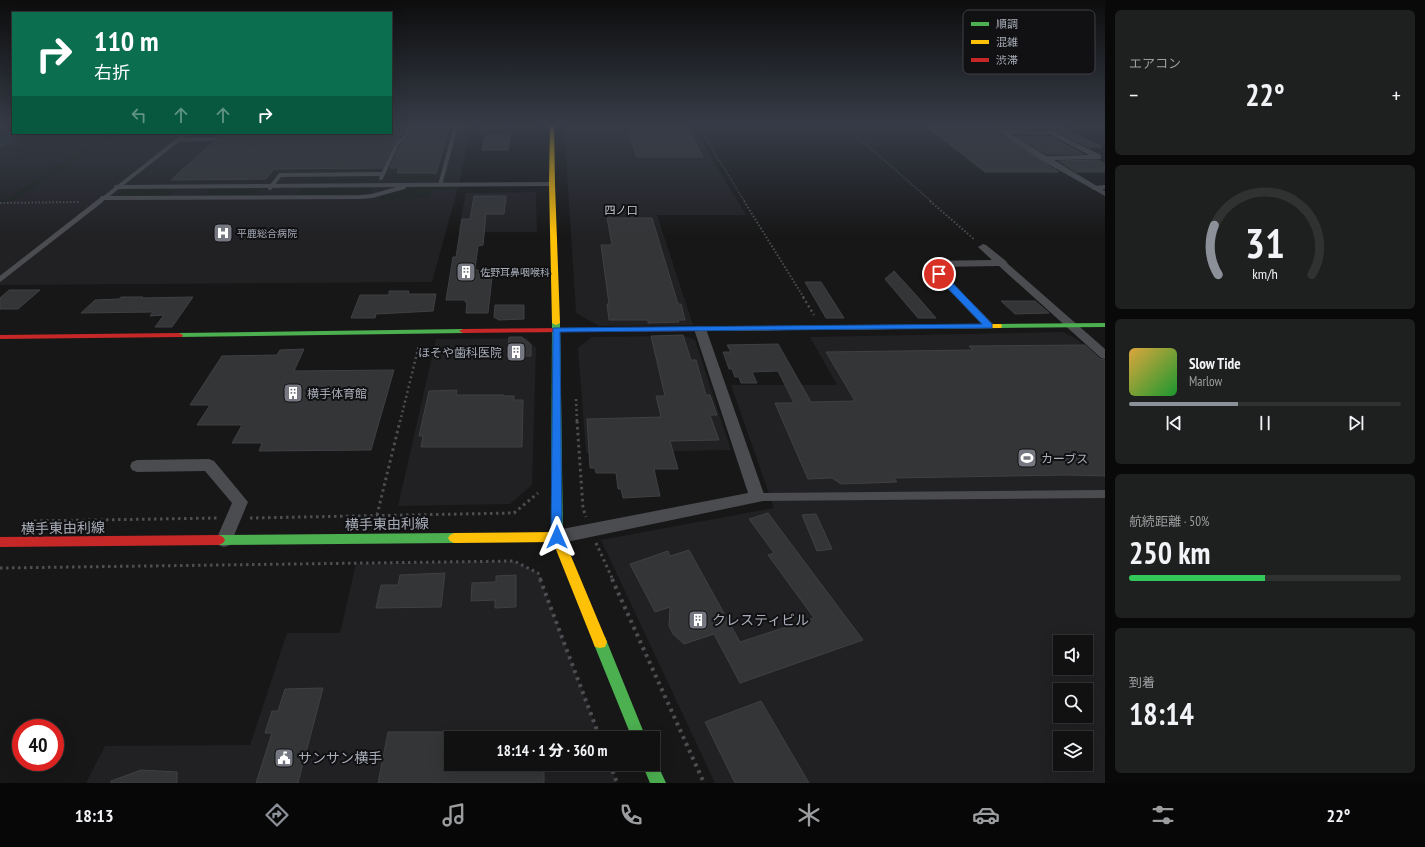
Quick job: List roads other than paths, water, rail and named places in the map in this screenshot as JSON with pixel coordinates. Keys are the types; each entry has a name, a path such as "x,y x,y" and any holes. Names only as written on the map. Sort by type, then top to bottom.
{"street":[{"path":"552,163 556,330 557,537 636,731"},
{"path":"1052,163 1105,194"},
{"path":"983,247 1003,263 1105,355"},
{"path":"989,326 929,264 1003,263"},
{"path":"0,338 556,330 1105,325"},
{"path":"557,537 757,497 700,329"},
{"path":"137,466 209,465 240,502 224,540"},
{"name":"横手東由利線","path":"0,542 557,537"},
{"path":"653,771 658,783"}],"lane":[{"path":"0,279 148,163"},
{"path":"372,196 388,163"},
{"path":"440,185 446,163"},
{"path":"262,197 280,176 383,174"},
{"path":"116,187 377,187 414,185 552,184"},
{"path":"102,198 372,196 414,185"},
{"path":"173,198 185,187"},
{"path":"377,187 380,192 386,192"},
{"path":"1094,188 1105,187"},
{"path":"757,497 1105,494"}],"place":[{"name":"平鹿総合病院","path":"223,233"},
{"name":"佐野耳鼻咽喉科","path":"466,272"},
{"name":"ほそや歯科医院","path":"516,352"},
{"name":"横手体育館","path":"293,393"},
{"name":"カーブス","path":"1027,458"},
{"name":"クレスティビル","path":"698,620"},
{"name":"サンサン横手","path":"284,758"}],"district":[{"name":"四ノ口","path":"621,210"}]}
